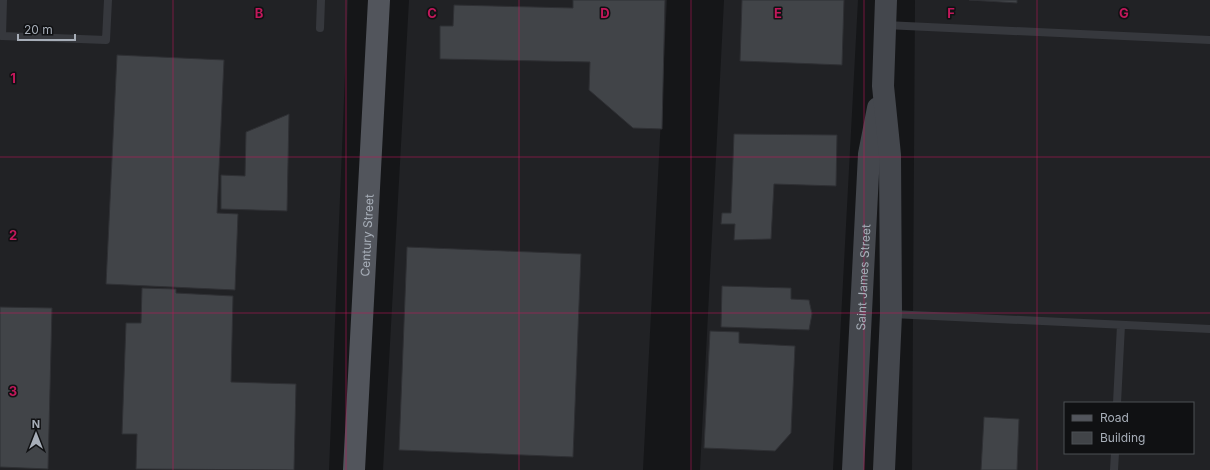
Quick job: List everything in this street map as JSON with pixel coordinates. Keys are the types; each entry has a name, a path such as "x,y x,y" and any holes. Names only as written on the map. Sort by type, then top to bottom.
{"main road":[{"name":"Century Street","path":"354,470 379,0"},
{"name":"Saint James Street","path":"884,470 891,314 890,155 883,86 886,0"},
{"name":"Saint James Street","path":"854,470 869,154 883,86"}],"lane":[{"path":"3,0 2,36 106,40 108,0"},
{"path":"320,28 321,0"},
{"path":"885,24 1210,40"},
{"path":"891,314 1210,330"},
{"path":"1117,402 1121,325"},
{"path":"1114,470 1115,454"}],"shaded area":[{"path":"0,0 348,0 329,470 0,470"},
{"path":"409,0 667,0 643,470 383,470"},
{"path":"724,0 858,0 833,470 700,470"},
{"path":"915,0 1210,0 1210,470 912,470"}],"building":[{"path":"573,0 665,0 662,129 633,128 589,90 590,62 440,59 440,26 453,26 454,5 573,8"},
{"path":"742,0 844,0 842,65 740,61"},
{"path":"969,0 1017,0 1017,3"},
{"path":"117,55 224,60 217,213 238,214 235,290 106,284"},
{"path":"289,114 287,211 221,209 221,175 245,176 246,132"},
{"path":"734,134 837,135 836,186 774,184 771,239 734,240 735,224 721,224 722,213 731,213"},
{"path":"407,247 581,254 573,457 399,450"},
{"path":"722,286 791,288 791,299 809,300 812,314 809,330 721,327"},
{"path":"142,288 176,289 176,293 233,296 231,382 296,384 294,470 136,469 137,434 122,434 126,323 141,323"},
{"path":"0,307 52,308 48,469 0,467"},
{"path":"710,331 739,332 739,343 795,346 791,433 775,451 704,448"},
{"path":"984,417 1019,419 1017,470 981,470"}]}
